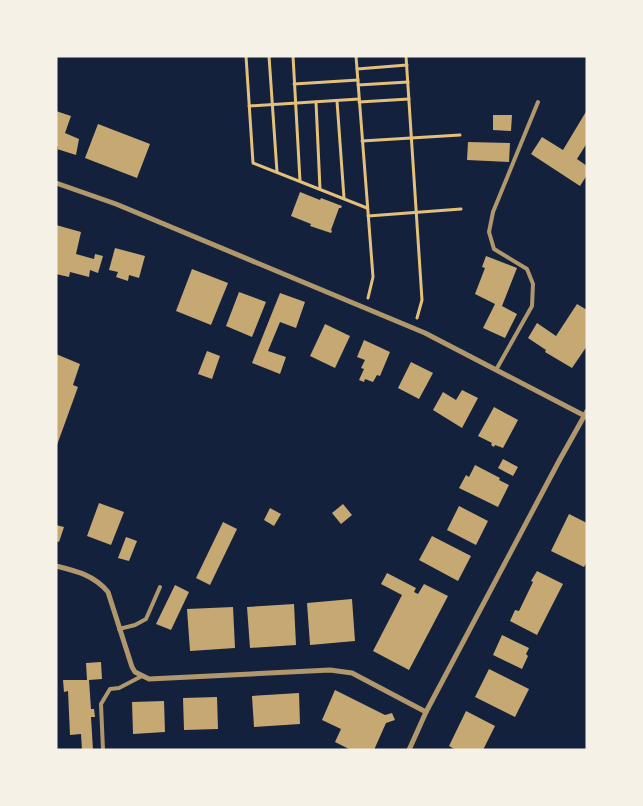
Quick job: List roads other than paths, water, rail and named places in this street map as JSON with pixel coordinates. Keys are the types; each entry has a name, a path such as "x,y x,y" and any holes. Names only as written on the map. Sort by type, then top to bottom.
{"street":[{"path":"56,183 116,204 425,333 586,415 426,712 409,750"},
{"path":"56,566 90,576 102,584 108,592 132,667 135,672 149,679 330,670 352,673 426,712"}],"lane":[{"path":"496,370 532,306 533,284 527,269 494,249 489,232 493,212 538,102"},
{"path":"120,629 135,625 146,619 160,587"},
{"path":"103,750 101,704 110,689 119,688 142,676"}]}
